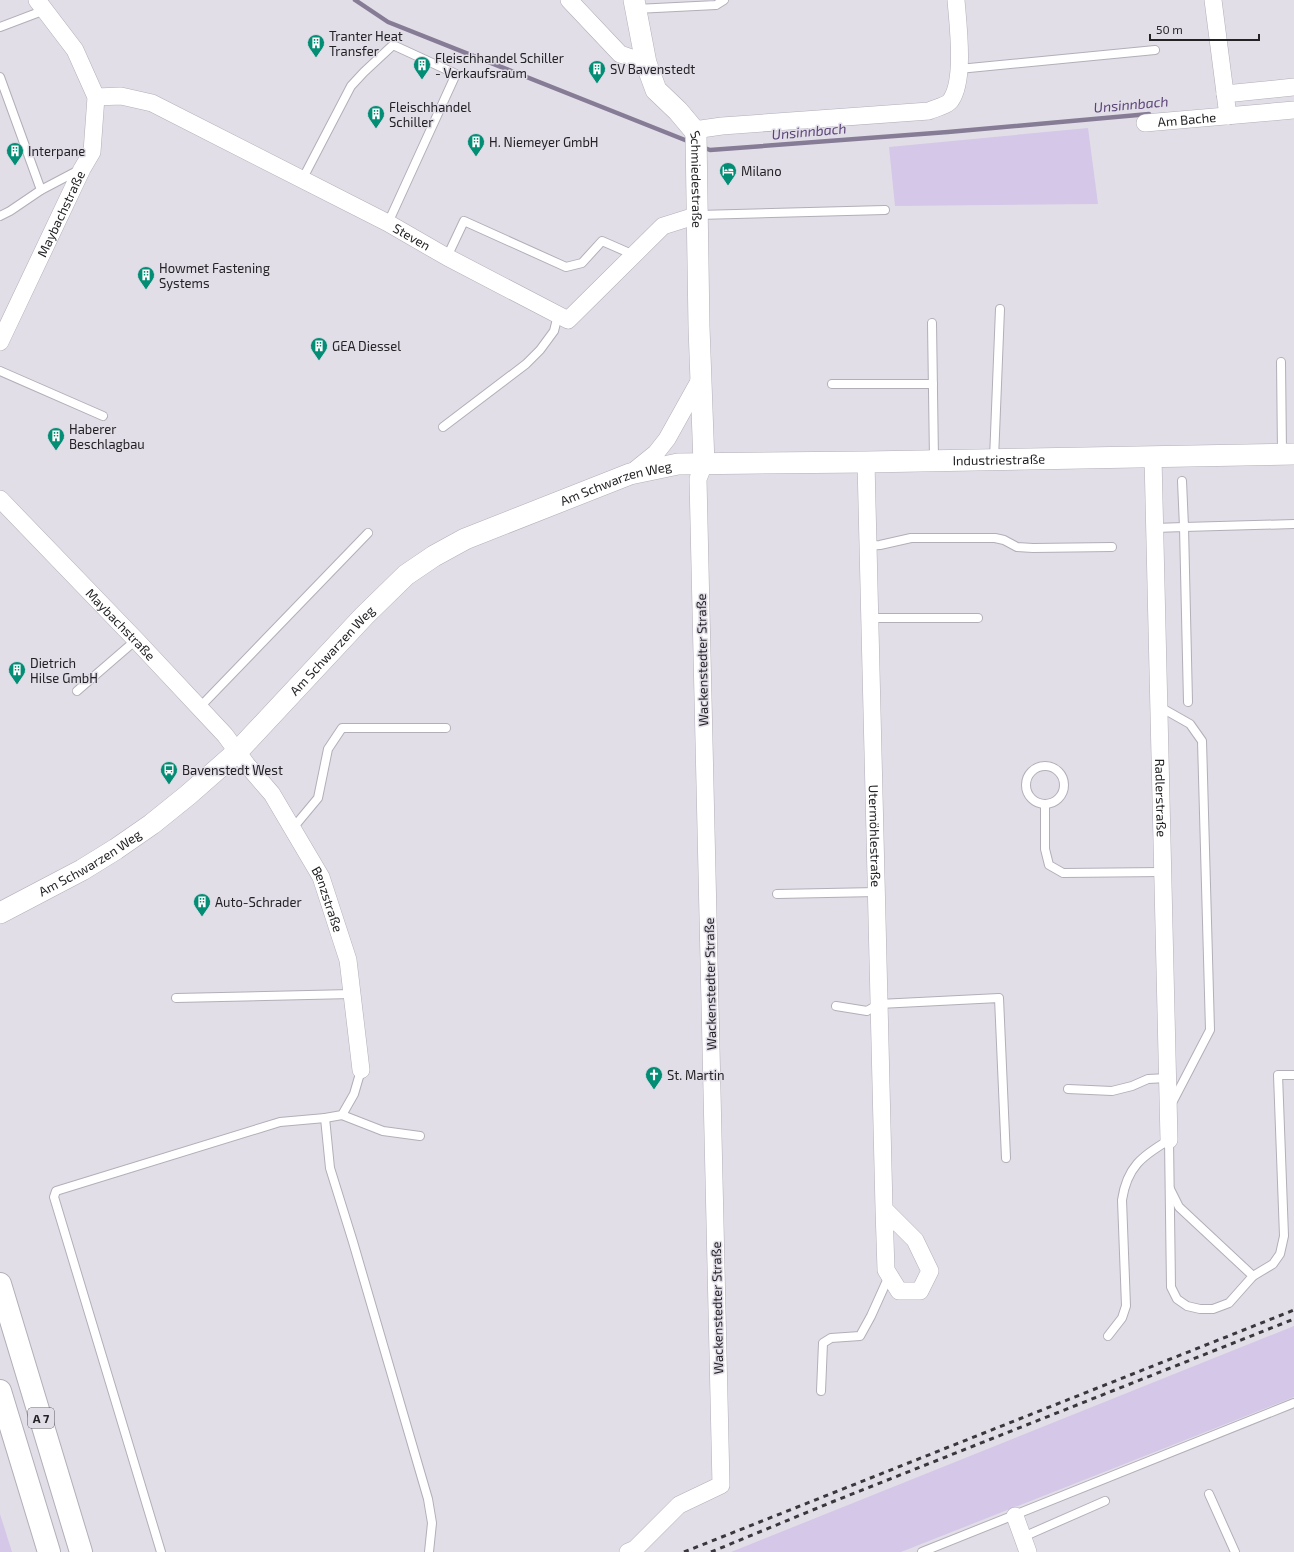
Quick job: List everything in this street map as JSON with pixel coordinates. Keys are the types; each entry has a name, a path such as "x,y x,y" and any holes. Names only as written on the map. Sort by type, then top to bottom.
{"highway":[{"name":"A 7","path":"0,1284 81,1552"},
{"name":"A 7","path":"0,1391 49,1552"}],"street":[{"path":"569,0 620,54 646,63"},
{"path":"695,138 722,126 929,111 950,102 957,90 959,69 956,0"},
{"path":"1213,0 1227,106 1294,88"},
{"name":"Maybachstraße","path":"0,342 82,169 92,152 96,97 75,50 41,5"},
{"name":"Schmiedestraße","path":"634,5 646,63 656,90 678,111 695,138 704,464"},
{"name":"Steven","path":"96,97 121,96 152,103 388,223 558,315"},
{"name":"Am Bache","path":"1145,123 1227,106 1294,110"},
{"path":"558,315 568,320 663,226 698,215"},
{"path":"630,474 656,452 663,443 701,378"},
{"name":"Industriestraße","path":"704,464 1288,454"},
{"name":"Radlerstraße","path":"1152,457 1160,707 1169,1140"},
{"name":"Utermöhlestraße","path":"866,462 884,1209 886,1270 899,1291 920,1291 930,1271 915,1240 884,1209"},
{"name":"Am Schwarzen Weg","path":"0,914 82,870 116,849 152,824 188,795 238,752 364,616 406,575 434,556 465,539 630,474 678,464 704,464"},
{"name":"Wackenstedter Straße","path":"628,1552 635,1549 679,1505 721,1485 698,479 704,464"},
{"name":"Maybachstraße","path":"0,499 136,640 225,735 238,752"},
{"name":"Benzstraße","path":"238,752 272,794 321,877 348,960 361,1070"},
{"path":"1015,1516 1026,1545"}],"lane":[{"path":"634,5 716,6 724,0"},
{"path":"0,27 41,5"},
{"path":"302,180 351,86 393,45 456,74 388,223"},
{"path":"959,69 1155,50"},
{"path":"0,77 41,190"},
{"path":"0,216 10,212 41,190 82,169"},
{"path":"698,215 885,210"},
{"path":"447,256 464,221 566,267 582,263 602,241 634,255"},
{"path":"994,460 1000,309"},
{"path":"443,427 526,364 540,350 554,332 558,315"},
{"path":"932,324 934,461"},
{"path":"1281,362 1288,454"},
{"path":"0,370 104,416"},
{"path":"832,384 933,384"},
{"path":"1182,481 1188,702"},
{"path":"1155,528 1294,524"},
{"path":"199,708 368,533"},
{"path":"868,546 911,538 995,538 1004,540 1017,547 1112,547"},
{"path":"870,618 978,618"},
{"path":"77,691 136,640"},
{"path":"1160,707 1190,724 1202,741 1210,1030 1168,1110"},
{"path":"293,828 318,798 328,749 342,728 446,728"},
{"path":"1044,765 1052,767 1058,771 1062,777 1064,785 1063,792 1059,798 1052,803 1045,804 1037,803 1031,799 1027,793 1025,785 1026,778 1030,771 1044,765"},
{"path":"1045,804 1046,849 1049,865 1062,873 1163,872"},
{"path":"777,894 877,892"},
{"path":"176,998 352,994"},
{"path":"836,1006 867,1011 879,1004 999,998 1006,1158"},
{"path":"342,1115 354,1094 361,1070"},
{"path":"1169,1140 1171,1287 1177,1299 1187,1306 1200,1309 1213,1309 1229,1303 1253,1276 1274,1264 1280,1254 1284,1236 1278,1075 1294,1075"},
{"path":"1068,1090 1112,1091 1132,1086 1148,1079 1167,1078"},
{"path":"161,1552 54,1197 56,1190 280,1122 342,1115 383,1131 420,1136"},
{"path":"325,1118 330,1168 428,1498 432,1523 429,1552"},
{"path":"1108,1336 1122,1318 1126,1306 1122,1200 1124,1190 1133,1169 1142,1157 1169,1140"},
{"path":"1169,1187 1179,1207 1253,1276"},
{"path":"821,1391 823,1343 831,1338 860,1336 871,1316 889,1275"},
{"path":"922,1552 1294,1403"},
{"path":"1209,1494 1235,1552"},
{"path":"1026,1545 1105,1501"}],"shaded area":[{"path":"1088,128 1098,204 895,206 889,147"},
{"path":"1294,1326 1294,1397 901,1552 731,1552"},
{"path":"0,1514 12,1552 0,1552"}],"waterway":[{"name":"Unsinnbach","path":"355,0 388,22 690,142"},
{"name":"Unsinnbach","path":"702,147 710,150 948,132 1149,114"}],"railway":[{"path":"684,1552 1294,1310"},
{"path":"711,1552 832,1502 1294,1319"}],"place":[{"name":"Tranter Heat Transfer","path":"316,58"},
{"name":"Fleischhandel Schiller - Verkaufsraum","path":"422,80"},
{"name":"SV Bavenstedt","path":"597,84"},
{"name":"Fleischhandel Schiller","path":"376,129"},
{"name":"H. Niemeyer GmbH","path":"476,157"},
{"name":"Interpane","path":"15,166"},
{"name":"Milano","path":"728,186"},
{"name":"Howmet Fastening Systems","path":"146,290"},
{"name":"GEA Diessel","path":"319,361"},
{"name":"Haberer Beschlagbau","path":"56,451"},
{"name":"Dietrich Hilse GmbH","path":"17,685"},
{"name":"Bavenstedt West","path":"169,785"},
{"name":"Auto-Schrader","path":"202,917"},
{"name":"St. Martin","path":"654,1090"}]}
